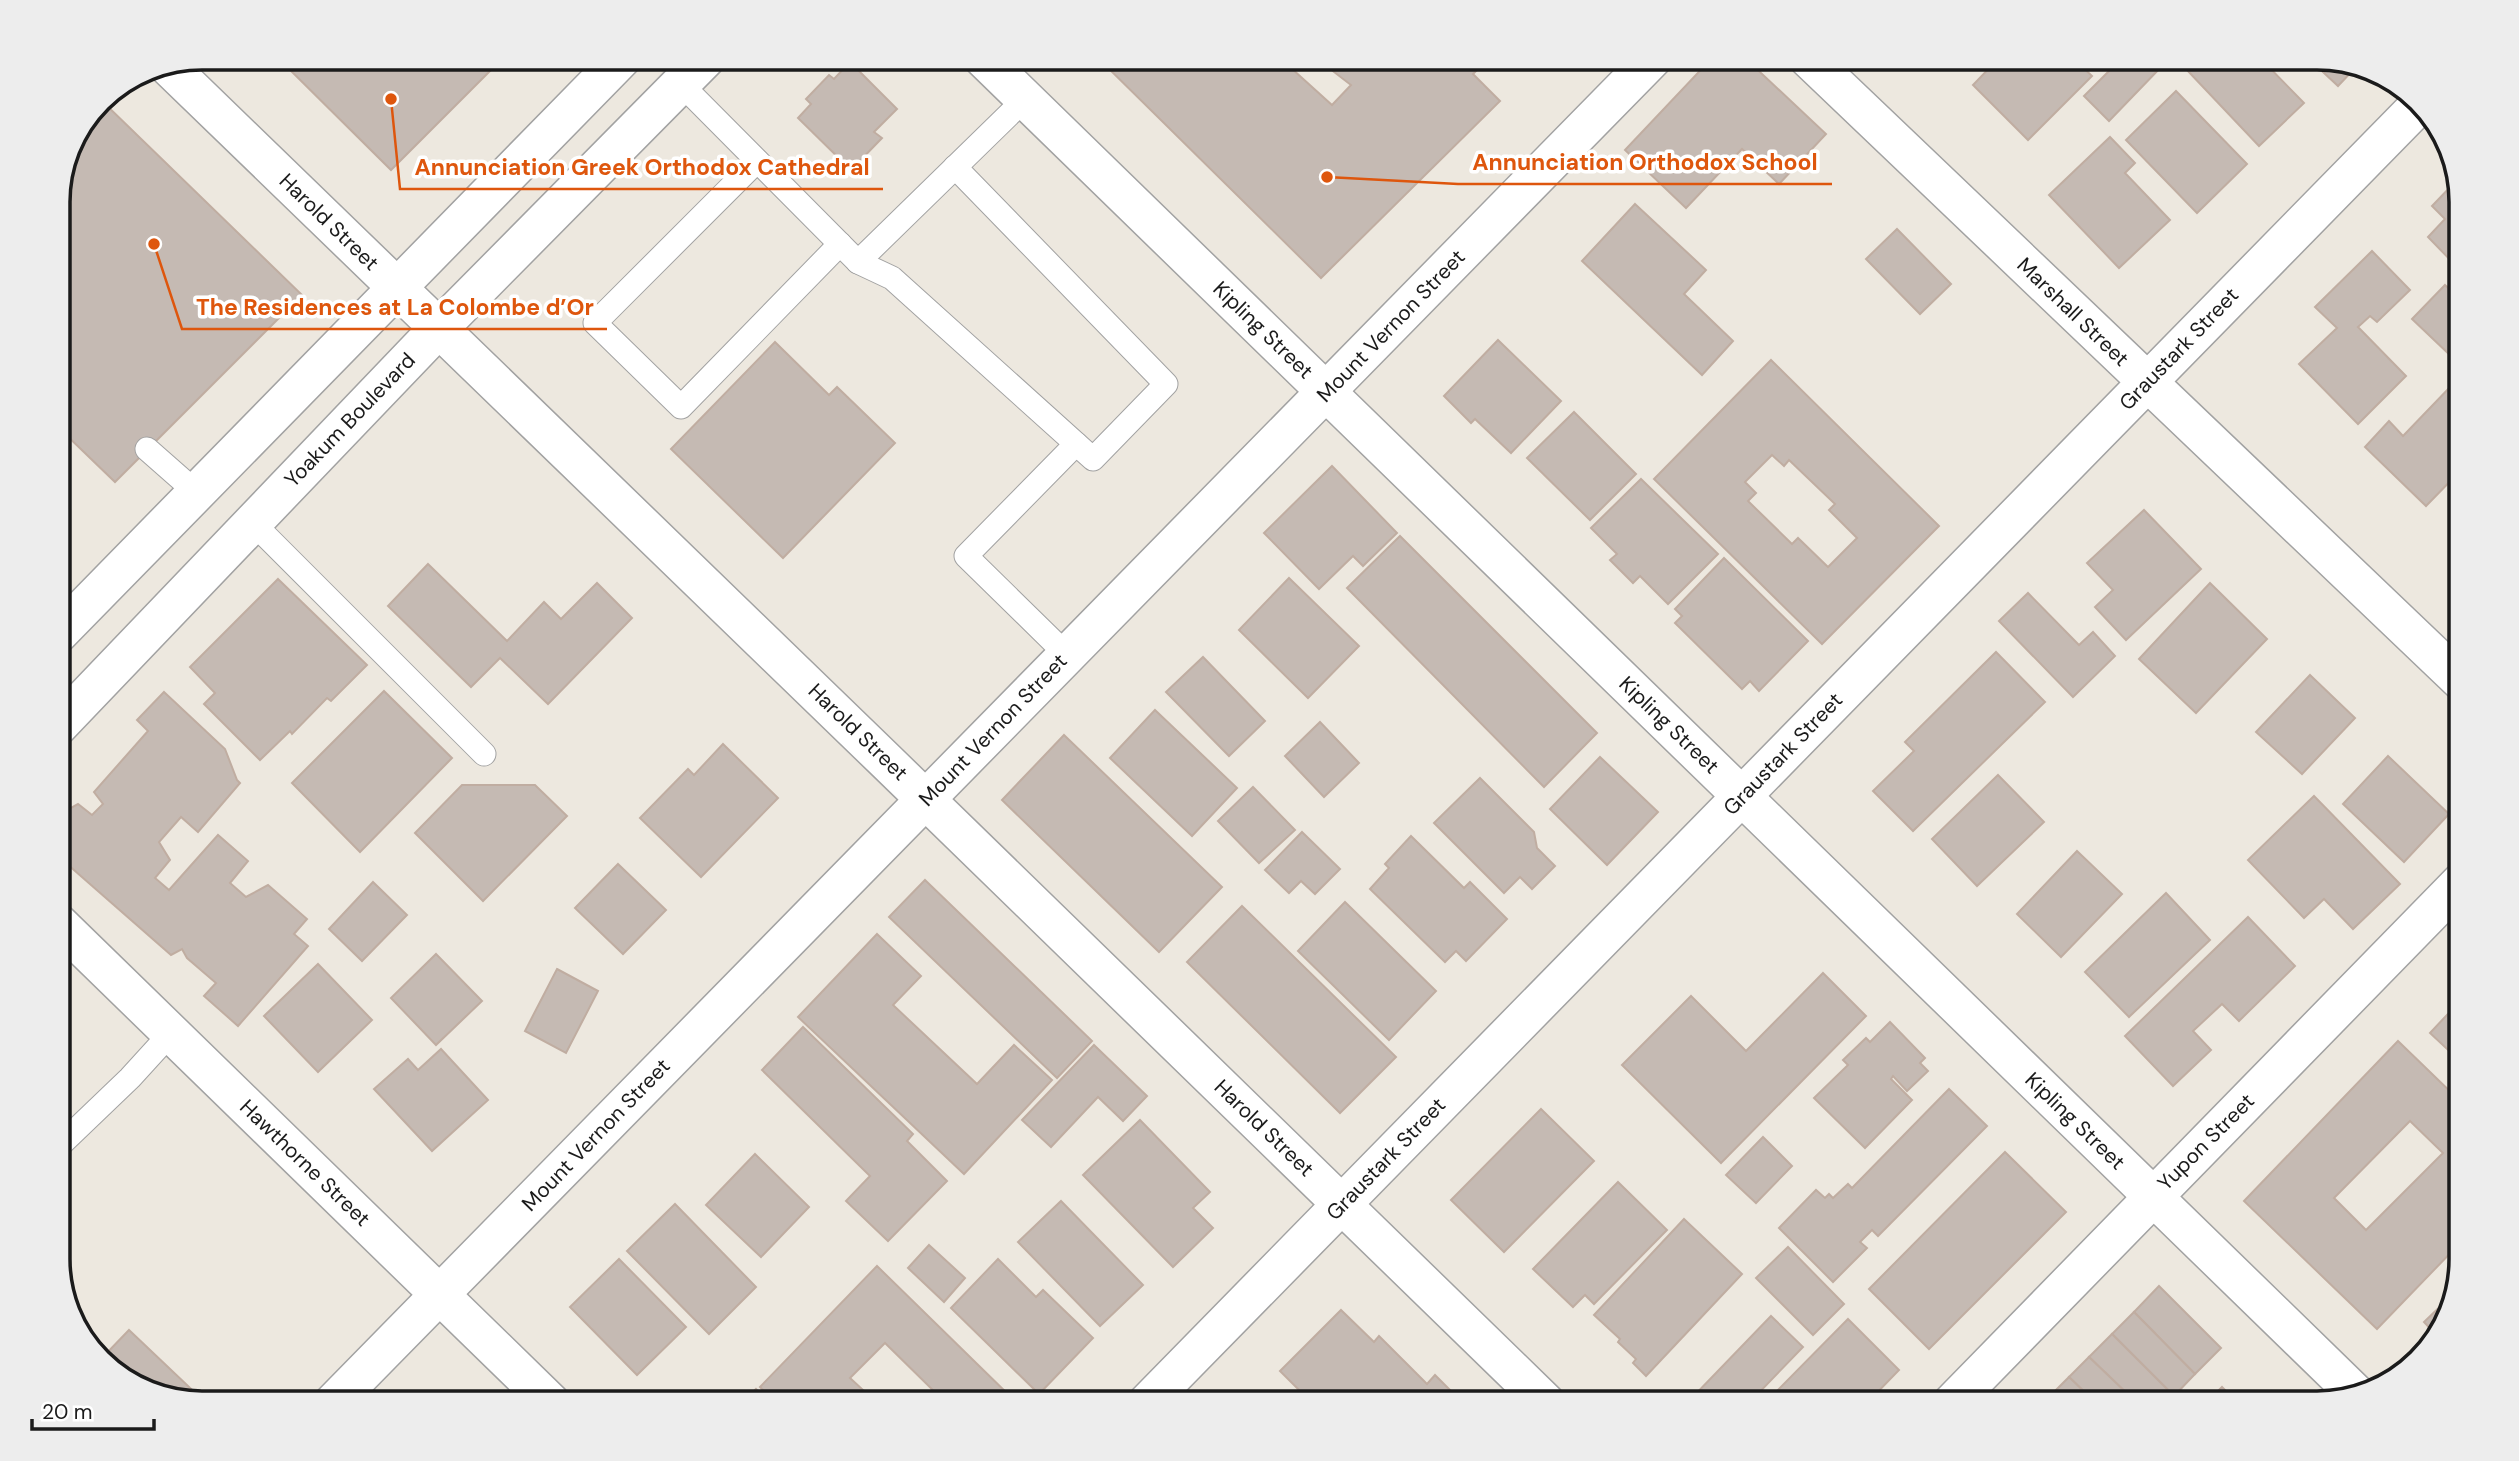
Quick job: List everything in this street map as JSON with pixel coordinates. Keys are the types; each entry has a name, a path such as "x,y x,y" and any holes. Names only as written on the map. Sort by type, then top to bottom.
{"street":[{"path":"70,622 610,70"},
{"name":"Kipling Street","path":"995,70 2348,1387"},
{"name":"Mount Vernon Street","path":"345,1391 1641,70"},
{"name":"Marshall Street","path":"1821,70 2449,670"},
{"name":"Yoakum Boulevard","path":"70,713 438,329 693,71"},
{"name":"Harold Street","path":"175,73 927,798 1534,1391"},
{"name":"Graustark Street","path":"1159,1391 2413,112"},
{"name":"Yupon Street","path":"1964,1391 2449,894"},
{"name":"Hawthorne Street","path":"70,935 539,1391"}],"lane":[{"path":"693,71 757,161 858,262 892,278 1093,459 1166,384 955,167"},
{"path":"858,262 1025,99"},
{"path":"757,161 595,323 681,407 840,244"},
{"path":"1067,655 966,556 1076,444"},
{"path":"147,449 197,493"},
{"path":"252,522 484,754"},
{"path":"70,1136 130,1078 171,1032"}],"building":[{"path":"290,70 491,70 391,170"},
{"path":"842,70 858,70 897,109 874,132 882,138 851,170 798,118 811,104 806,99 829,75 834,79"},
{"path":"1110,70 1293,70 1332,105 1351,85 1332,70 1477,70 1473,74 1500,101 1321,278"},
{"path":"1701,70 1758,70 1826,134 1779,184 1742,149 1686,208 1625,150"},
{"path":"1987,70 2086,70 2092,76 2028,140 1973,85"},
{"path":"2110,70 2158,70 2109,121 2084,96"},
{"path":"2187,70 2272,70 2304,103 2259,146"},
{"path":"2321,70 2349,74 2338,86"},
{"path":"2176,91 2247,164 2197,213 2126,140"},
{"path":"110,108 302,295 115,482 70,439 70,193 80,152 97,122"},
{"path":"2110,137 2135,163 2125,173 2170,220 2119,268 2049,195"},
{"path":"2448,189 2449,259 2428,237 2445,219 2432,206"},
{"path":"1635,204 1706,270 1684,294 1733,341 1702,375 1582,261"},
{"path":"1897,229 1951,284 1920,314 1866,259"},
{"path":"2372,251 2410,290 2377,322 2370,316 2358,327 2406,376 2358,424 2299,364 2337,328 2315,307"},
{"path":"2445,285 2449,289 2449,354 2412,319"},
{"path":"1498,340 1561,401 1511,453 1475,419 1471,423 1444,396"},
{"path":"775,342 829,395 837,387 895,443 783,558 671,449"},
{"path":"1771,360 1939,526 1822,644 1654,479","holes":["1772,455 1784,466 1789,460 1835,504 1829,510 1857,538 1828,567 1798,538 1792,544 1748,501 1756,493 1745,482"]},
{"path":"2449,388 2449,482 2426,506 2365,447 2389,421 2403,436"},
{"path":"1574,412 1636,474 1590,520 1527,458"},
{"path":"1332,466 1397,533 1363,566 1353,556 1319,589 1264,533"},
{"path":"1641,479 1718,554 1668,604 1640,576 1633,583 1610,560 1617,554 1591,528"},
{"path":"2144,510 2201,569 2126,640 2095,607 2113,590 2087,563"},
{"path":"1400,536 1597,733 1544,787 1347,588"},
{"path":"1724,558 1808,641 1759,691 1750,681 1742,689 1675,623 1682,616 1675,609"},
{"path":"428,564 507,641 544,602 561,619 597,583 632,618 548,704 500,658 471,687 388,606"},
{"path":"1289,578 1359,646 1308,698 1239,630"},
{"path":"278,579 367,665 331,701 327,698 292,734 290,731 260,760 204,704 215,693 190,667"},
{"path":"2210,583 2267,639 2196,713 2139,659"},
{"path":"2028,593 2079,645 2093,632 2115,656 2073,697 1999,621"},
{"path":"1996,652 2045,702 1913,831 1873,791 1914,751 1905,742"},
{"path":"1203,657 1265,721 1229,756 1166,692"},
{"path":"2310,675 2355,718 2302,774 2256,732"},
{"path":"384,691 452,758 360,852 292,783"},
{"path":"164,692 225,749 240,783 198,832 181,817 159,842 170,860 155,878 169,890 218,835 248,861 230,883 246,897 268,885 307,919 294,934 308,946 238,1026 204,996 216,983 187,958 182,949 171,955 70,867 70,808 78,804 92,815 103,804 94,792 148,731 137,720"},
{"path":"1155,710 1237,788 1192,836 1110,758"},
{"path":"1320,722 1359,763 1324,797 1285,756"},
{"path":"1064,735 1222,887 1159,952 1002,800"},
{"path":"723,744 778,798 701,877 640,818 688,769 694,775"},
{"path":"2388,756 2449,814 2404,862 2343,804"},
{"path":"1600,757 1658,812 1607,865 1550,809"},
{"path":"1998,775 2044,822 1977,886 1932,839"},
{"path":"1480,778 1534,832 1537,848 1555,866 1532,889 1520,877 1504,893 1434,823"},
{"path":"462,785 535,785 567,816 483,901 415,833"},
{"path":"1253,787 1295,830 1259,863 1218,821"},
{"path":"2314,796 2400,884 2353,929 2324,899 2304,918 2248,860"},
{"path":"1302,832 1340,869 1315,894 1301,881 1289,893 1265,870"},
{"path":"1411,836 1464,888 1470,882 1507,919 1466,961 1456,951 1445,962 1370,889 1389,868 1385,864"},
{"path":"2077,851 2122,894 2061,957 2017,914"},
{"path":"618,864 666,910 623,954 575,908"},
{"path":"925,880 1092,1041 1057,1078 889,917"},
{"path":"373,882 407,915 362,961 329,929"},
{"path":"2166,893 2210,940 2129,1017 2085,972"},
{"path":"1345,902 1436,991 1389,1040 1298,951"},
{"path":"1242,906 1396,1057 1340,1113 1187,962"},
{"path":"2248,917 2295,966 2239,1021 2222,1004 2193,1031 2211,1050 2173,1086 2125,1036"},
{"path":"877,934 921,976 893,1005 977,1084 1014,1045 1052,1080 964,1174 798,1017"},
{"path":"436,954 482,1001 436,1045 391,998"},
{"path":"318,964 372,1020 318,1072 264,1016"},
{"path":"557,969 598,991 566,1053 525,1031"},
{"path":"1823,973 1866,1016 1721,1163 1622,1065 1691,996 1746,1051"},
{"path":"2449,1013 2449,1051 2430,1033"},
{"path":"1890,1022 1925,1058 1920,1063 1928,1071 1907,1091 1893,1076 1891,1079 1912,1100 1865,1148 1814,1098 1848,1065 1843,1060 1866,1038 1870,1042"},
{"path":"803,1027 913,1134 907,1141 947,1181 888,1241 846,1201 870,1176 762,1070"},
{"path":"2398,1041 2449,1090 2449,1254 2377,1329 2244,1201","holes":["2410,1121 2443,1153 2366,1230 2334,1198"]},
{"path":"1094,1045 1147,1096 1123,1121 1098,1097 1051,1147 1022,1120"},
{"path":"441,1049 488,1100 432,1151 374,1089 408,1059 418,1070"},
{"path":"1949,1089 1987,1126 1878,1236 1872,1230 1860,1242 1867,1248 1833,1282 1779,1228 1816,1190 1825,1198 1829,1194 1833,1198 1848,1184 1852,1188"},
{"path":"1541,1109 1594,1161 1504,1252 1451,1200"},
{"path":"1140,1120 1210,1192 1193,1208 1213,1228 1173,1267 1083,1175"},
{"path":"1763,1137 1792,1166 1756,1203 1726,1175"},
{"path":"2005,1152 2066,1212 1929,1349 1869,1289"},
{"path":"755,1154 809,1207 761,1257 706,1205"},
{"path":"1618,1182 1667,1230 1594,1304 1585,1295 1573,1307 1533,1269"},
{"path":"1061,1201 1143,1285 1100,1326 1018,1242"},
{"path":"675,1204 756,1287 709,1334 627,1251"},
{"path":"1684,1219 1742,1274 1646,1376 1633,1363 1636,1359 1618,1342 1620,1339 1594,1315"},
{"path":"929,1245 965,1278 944,1302 908,1268"},
{"path":"1788,1247 1844,1304 1813,1335 1756,1278"},
{"path":"619,1259 686,1327 637,1375 570,1307"},
{"path":"998,1259 1036,1297 1043,1290 1093,1338 1042,1391 1036,1391 951,1308"},
{"path":"877,1266 1005,1391 934,1391 885,1343 850,1378 864,1391 764,1391 760,1387"},
{"path":"2159,1286 2221,1348 2195,1374 2134,1312"},
{"path":"2440,1307 2429,1328 2424,1322"},
{"path":"1341,1310 1374,1342 1379,1336 1427,1384 1435,1375 1451,1391 1300,1391 1280,1371"},
{"path":"2134,1312 2195,1374 2179,1391 2169,1391 2112,1334"},
{"path":"1771,1316 1803,1347 1761,1391 1699,1391"},
{"path":"1848,1319 1899,1370 1879,1391 1777,1391"},
{"path":"129,1330 193,1390 152,1381 129,1369 108,1351"},
{"path":"2112,1334 2169,1391 2124,1391 2089,1357"},
{"path":"2089,1357 2124,1391 2084,1391 2069,1377"},
{"path":"2069,1377 2084,1391 2055,1391"}],"place":[{"name":"Annunciation Greek Orthodox Cathedral","path":"391,99"},
{"name":"Annunciation Orthodox School","path":"1327,177"},
{"name":"The Residences at La Colombe d’Or","path":"154,244"}]}
